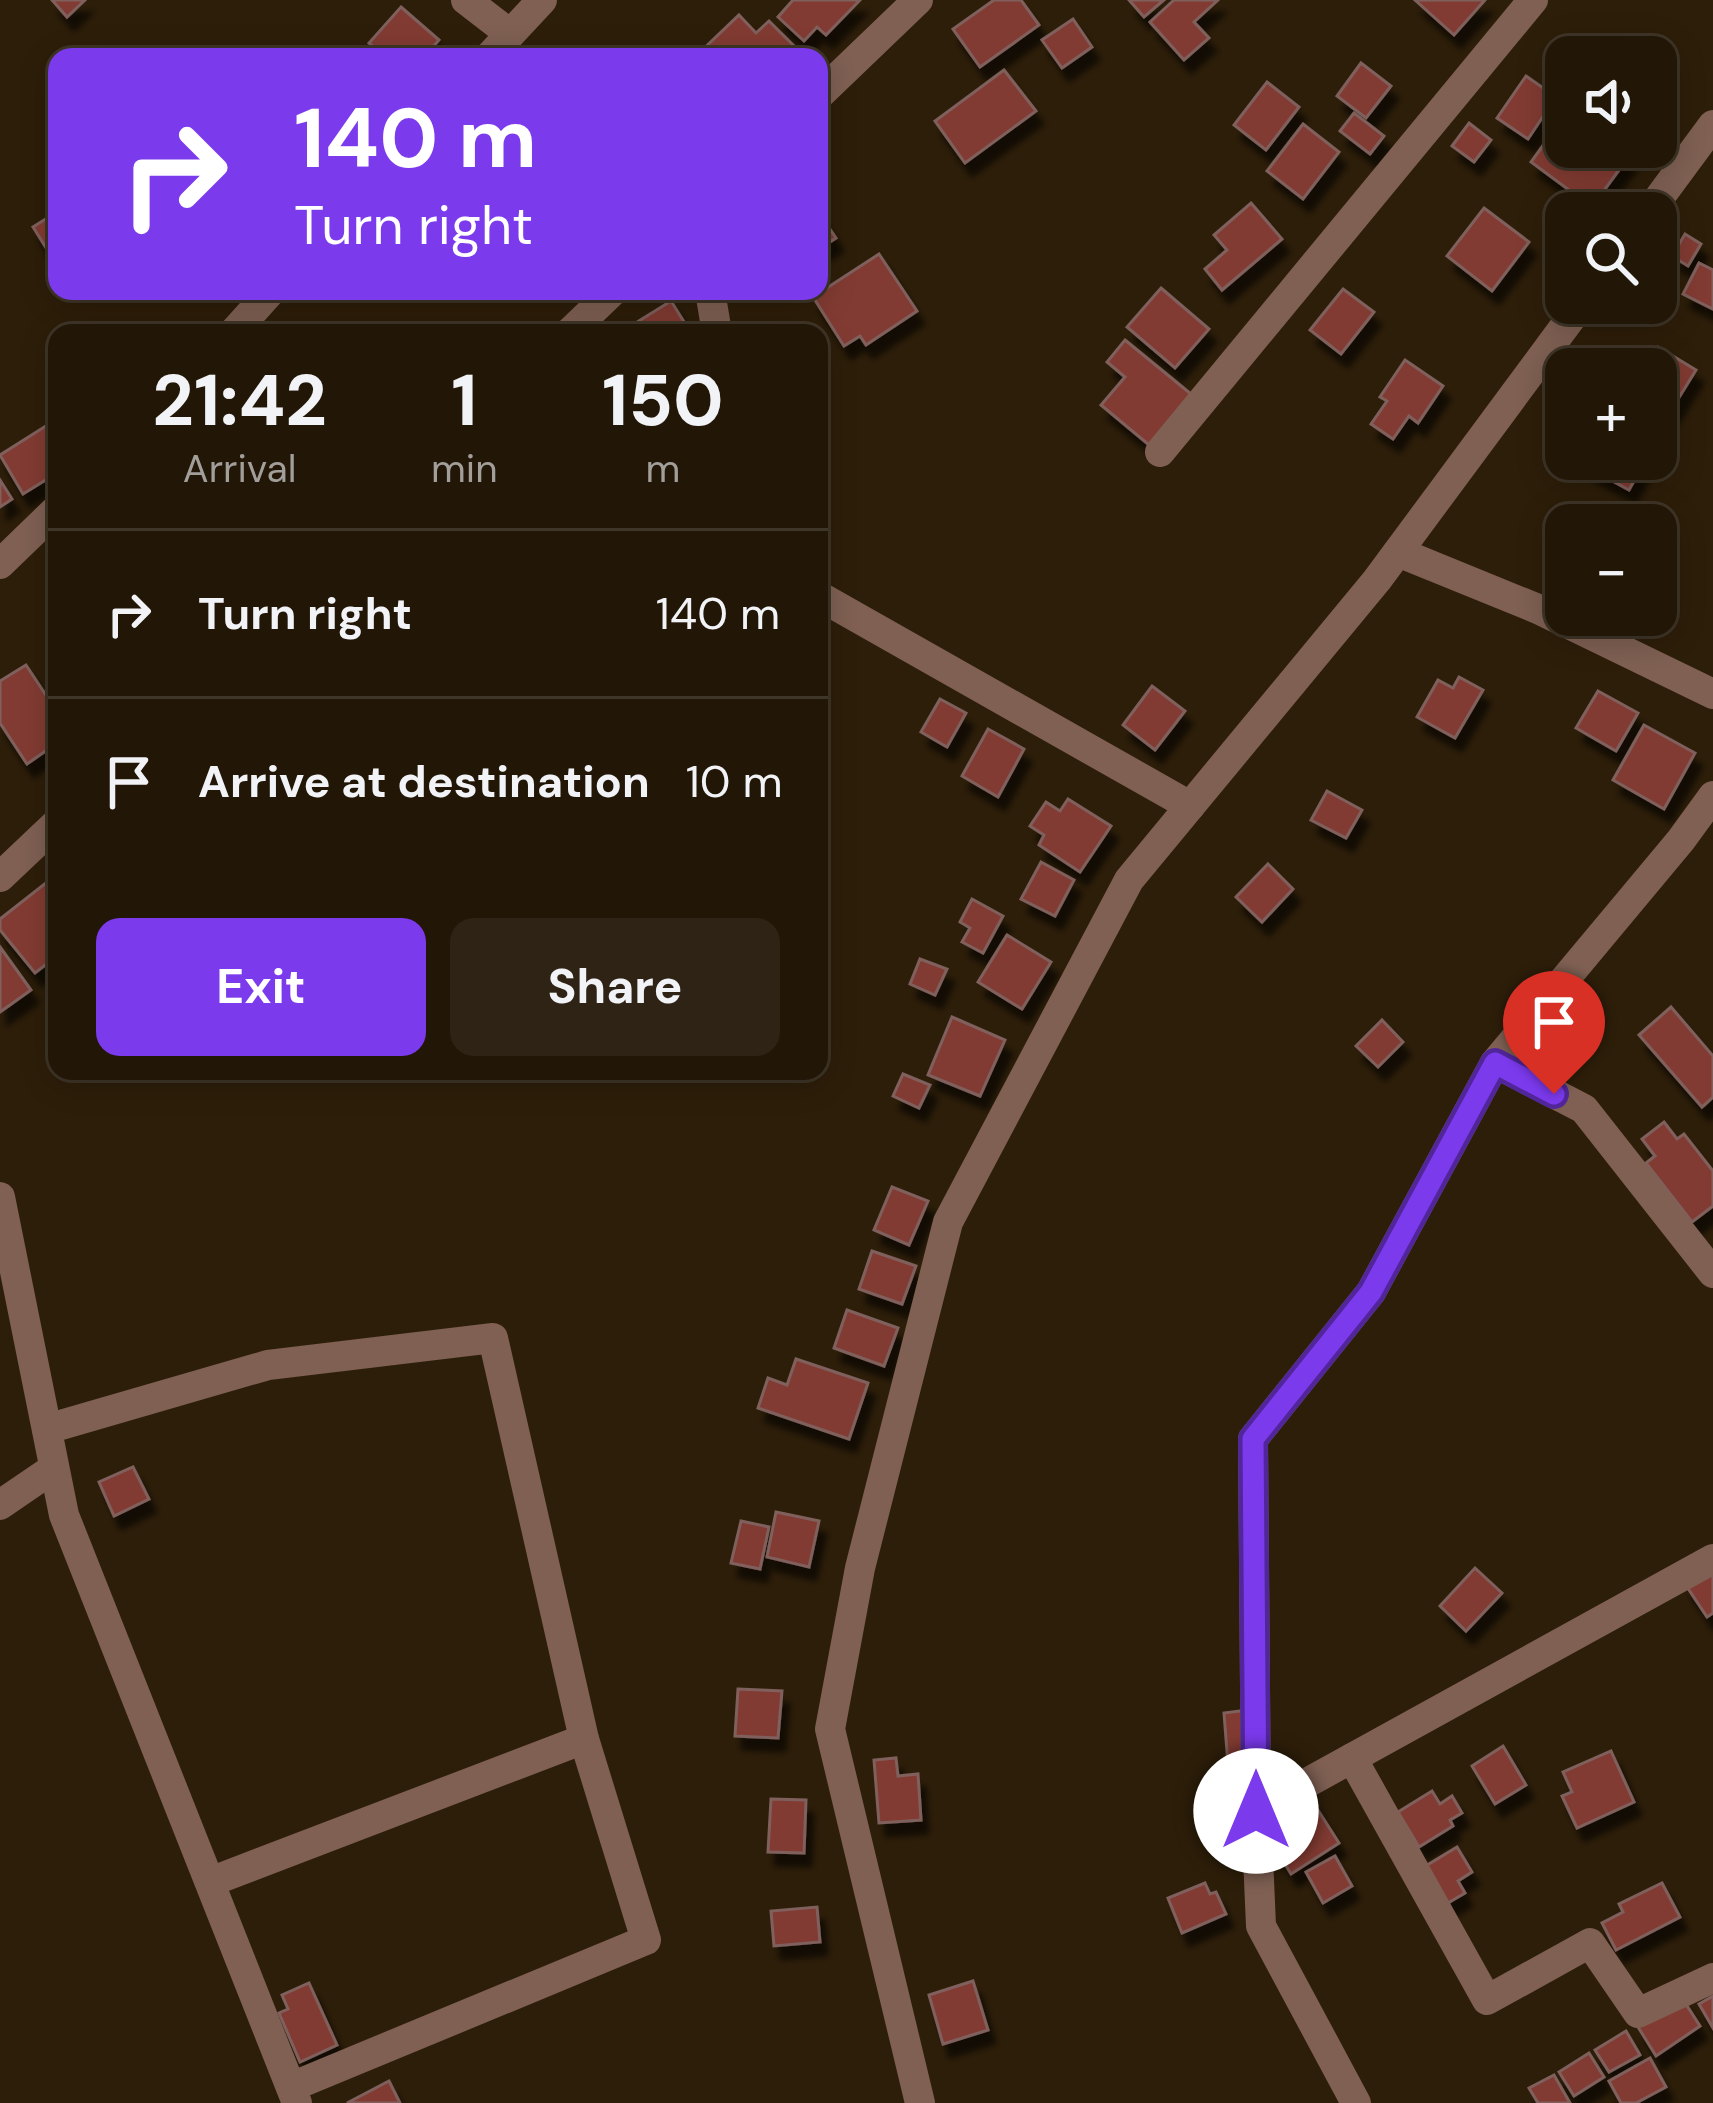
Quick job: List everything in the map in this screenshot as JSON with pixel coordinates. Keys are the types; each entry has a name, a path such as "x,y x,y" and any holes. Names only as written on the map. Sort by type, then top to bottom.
{"street":[{"path":"466,0 499,46 542,0"},
{"path":"828,85 918,0"},
{"path":"1160,452 1533,0"},
{"path":"1664,192 1713,126"},
{"path":"241,324 264,300"},
{"path":"578,324 604,300"},
{"path":"920,2103 830,1729 860,1568 948,1222 1129,880 1398,552 1566,324"},
{"path":"0,564 48,518"},
{"path":"1398,552 1538,609 1713,694"},
{"path":"828,601 1190,806"},
{"path":"1356,2103 1261,1926 1253,1439 1371,1292 1495,1063 1713,796"},
{"path":"0,877 48,832"},
{"path":"1495,1063 1584,1109 1713,1273"},
{"path":"0,1198 64,1515 294,2095 646,1940 584,1739 493,1338 268,1365 47,1429"},
{"path":"0,1505 55,1468"},
{"path":"1256,1811 1713,1559"},
{"path":"210,1882 584,1739"},
{"path":"1352,1758 1486,2000 1590,1943 1638,2013 1713,1978"}],"building":[{"path":"52,0 85,0 67,17"},
{"path":"793,0 860,0 826,35 817,27 804,41 778,17"},
{"path":"994,0 1021,0 1039,25 980,67 953,29"},
{"path":"1129,0 1164,0 1144,17"},
{"path":"1174,0 1218,0 1194,22 1209,38 1184,60 1150,22"},
{"path":"1415,0 1485,0 1454,35"},
{"path":"401,7 439,40 432,48 375,48 369,43"},
{"path":"739,15 756,33 769,21 796,48 704,48"},
{"path":"1073,19 1092,47 1062,68 1042,40"},
{"path":"1361,63 1391,86 1366,118 1337,96"},
{"path":"1004,70 1036,111 965,163 935,121"},
{"path":"1526,76 1545,89 1545,114 1528,139 1497,118"},
{"path":"1267,82 1299,107 1266,150 1234,125"},
{"path":"1354,113 1384,136 1370,154 1340,131"},
{"path":"1469,123 1491,140 1474,162 1452,146"},
{"path":"1303,124 1339,152 1303,199 1267,171"},
{"path":"1545,143 1545,168 1620,168 1603,192 1572,192 1531,162"},
{"path":"1251,203 1282,239 1222,290 1205,269 1227,250 1214,235"},
{"path":"1484,208 1529,242 1492,291 1447,256"},
{"path":"48,218 48,251 33,227"},
{"path":"1685,234 1701,244 1688,266 1677,259"},
{"path":"879,254 917,311 866,345 860,336 844,346 815,300 828,300 828,287"},
{"path":"1699,263 1713,270 1713,309 1683,294"},
{"path":"1161,288 1209,329 1175,368 1127,327"},
{"path":"1343,289 1374,312 1341,354 1310,330"},
{"path":"671,301 685,324 634,324"},
{"path":"1125,340 1191,394 1149,445 1101,405 1125,377 1107,362"},
{"path":"1677,358 1696,370 1677,401"},
{"path":"1405,360 1443,386 1418,423 1409,416 1393,439 1371,424 1387,401 1380,397"},
{"path":"48,425 48,479 23,494 0,455"},
{"path":"0,480 12,499 0,507"},
{"path":"1611,480 1634,480 1629,490"},
{"path":"26,665 48,698 48,749 27,764 0,723 0,681"},
{"path":"1459,677 1483,690 1455,738 1417,717 1438,680 1453,688"},
{"path":"1152,686 1185,711 1155,750 1123,725"},
{"path":"1598,691 1638,713 1616,751 1576,728"},
{"path":"940,699 966,713 947,747 921,732"},
{"path":"1644,725 1695,753 1664,809 1613,780"},
{"path":"988,729 1024,749 998,797 962,776"},
{"path":"1327,791 1362,810 1346,838 1311,820"},
{"path":"1068,799 1111,826 1080,872 1039,845 1044,835 1030,826 1046,802 1060,811"},
{"path":"1041,862 1074,880 1055,916 1021,899"},
{"path":"1268,864 1293,889 1262,922 1236,897"},
{"path":"47,882 48,963 35,973 0,930 0,919"},
{"path":"972,899 1003,916 983,953 962,942 970,928 960,922"},
{"path":"1007,935 1051,962 1022,1009 978,982"},
{"path":"0,947 31,990 0,1012"},
{"path":"920,959 947,969 935,995 910,984"},
{"path":"1671,1007 1713,1056 1713,1097 1702,1107 1639,1035"},
{"path":"952,1017 1005,1040 980,1096 928,1075"},
{"path":"1382,1020 1403,1042 1378,1067 1356,1046"},
{"path":"903,1074 930,1085 919,1108 893,1096"},
{"path":"1664,1122 1677,1139 1684,1134 1713,1171 1713,1206 1692,1222 1646,1163 1655,1156 1642,1139"},
{"path":"892,1187 928,1201 909,1245 874,1230"},
{"path":"872,1251 916,1266 902,1304 859,1289"},
{"path":"847,1310 898,1328 884,1366 834,1348"},
{"path":"796,1359 868,1383 849,1439 758,1408 768,1378 787,1385"},
{"path":"133,1467 149,1499 114,1516 99,1482"},
{"path":"776,1512 819,1521 809,1567 767,1557"},
{"path":"741,1521 769,1527 760,1569 731,1563"},
{"path":"1713,1566 1713,1613 1707,1617 1685,1584"},
{"path":"1475,1568 1502,1593 1466,1631 1440,1606"},
{"path":"738,1689 782,1691 778,1738 735,1736"},
{"path":"1248,1710 1252,1763 1228,1765 1224,1713"},
{"path":"1503,1746 1526,1785 1495,1804 1472,1766"},
{"path":"1611,1751 1634,1802 1577,1828 1562,1796 1572,1792 1563,1772"},
{"path":"896,1758 898,1776 918,1774 921,1820 879,1823 874,1760"},
{"path":"1432,1791 1440,1804 1452,1796 1462,1813 1450,1820 1453,1826 1419,1847 1398,1812"},
{"path":"1309,1796 1339,1843 1291,1874 1262,1826"},
{"path":"771,1799 806,1800 804,1853 768,1852"},
{"path":"1457,1847 1472,1872 1458,1881 1465,1893 1441,1907 1419,1870"},
{"path":"1335,1856 1352,1886 1323,1903 1306,1872"},
{"path":"1205,1883 1210,1894 1216,1892 1226,1914 1182,1933 1168,1898"},
{"path":"1662,1883 1680,1917 1616,1950 1602,1923 1623,1912 1619,1904"},
{"path":"817,1907 820,1942 774,1946 771,1911"},
{"path":"973,1981 988,2030 943,2044 929,1995"},
{"path":"309,1983 337,2045 300,2062 279,2013 288,2009 282,1995"},
{"path":"1713,1996 1713,2028 1699,2004"},
{"path":"1682,1998 1700,2026 1656,2056 1638,2027"},
{"path":"1626,2031 1640,2055 1609,2072 1595,2050"},
{"path":"1589,2053 1604,2077 1574,2096 1559,2072"},
{"path":"1650,2058 1666,2087 1636,2103 1621,2103 1609,2081"},
{"path":"1554,2075 1570,2103 1538,2103 1529,2088"},
{"path":"389,2081 400,2103 347,2103"}],"route":[{"path":"1256,1811 1253,1439 1371,1292 1495,1063 1554,1094"}]}
